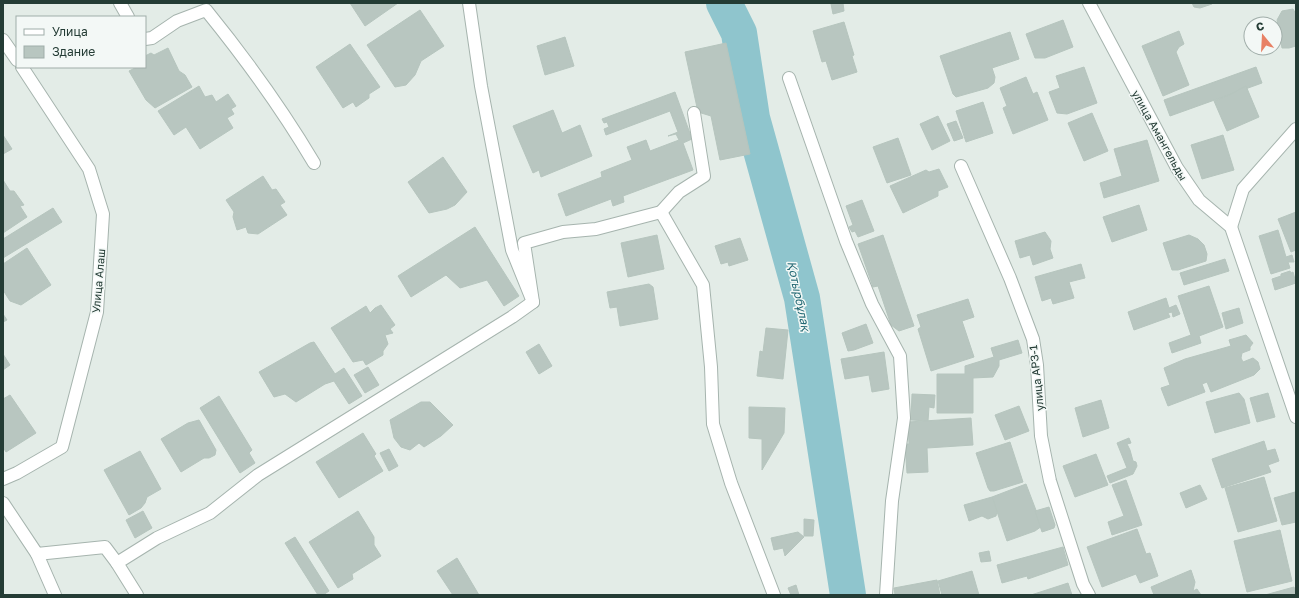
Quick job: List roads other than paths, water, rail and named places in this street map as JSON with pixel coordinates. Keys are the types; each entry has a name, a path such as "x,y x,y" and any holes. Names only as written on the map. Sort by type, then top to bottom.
{"street":[{"path":"120,3 127,16"},
{"path":"469,3 481,86 512,250 533,302"},
{"name":"улица Амангельды","path":"1089,3 1177,168 1199,200 1231,227"},
{"path":"146,39 152,38 177,21 206,10 279,108 314,163"},
{"path":"3,40 16,59"},
{"name":"Улица Алаш","path":"3,479 17,473 62,446 97,312 103,214 88,169 23,68"},
{"path":"789,78 849,248 872,304 900,356 904,418 892,502 886,595"},
{"path":"533,302 524,243 563,232 596,229 661,212 679,192 704,176 694,113"},
{"path":"1296,129 1243,189 1231,227 1296,417"},
{"name":"улица АРЗ-1","path":"961,166 1010,278 1033,339 1037,365 1041,436 1050,481 1083,584 1089,595"},
{"path":"661,212 703,285 711,367 713,424 731,483 774,595"},
{"path":"117,563 158,538 210,513 258,475 492,330 533,302"},
{"path":"3,503 37,554 55,595"},
{"path":"37,554 105,547 137,595"}],"waterway":[{"name":"Қотырбұлақ","path":"724,3 739,33 752,118 802,298 848,595"}]}
